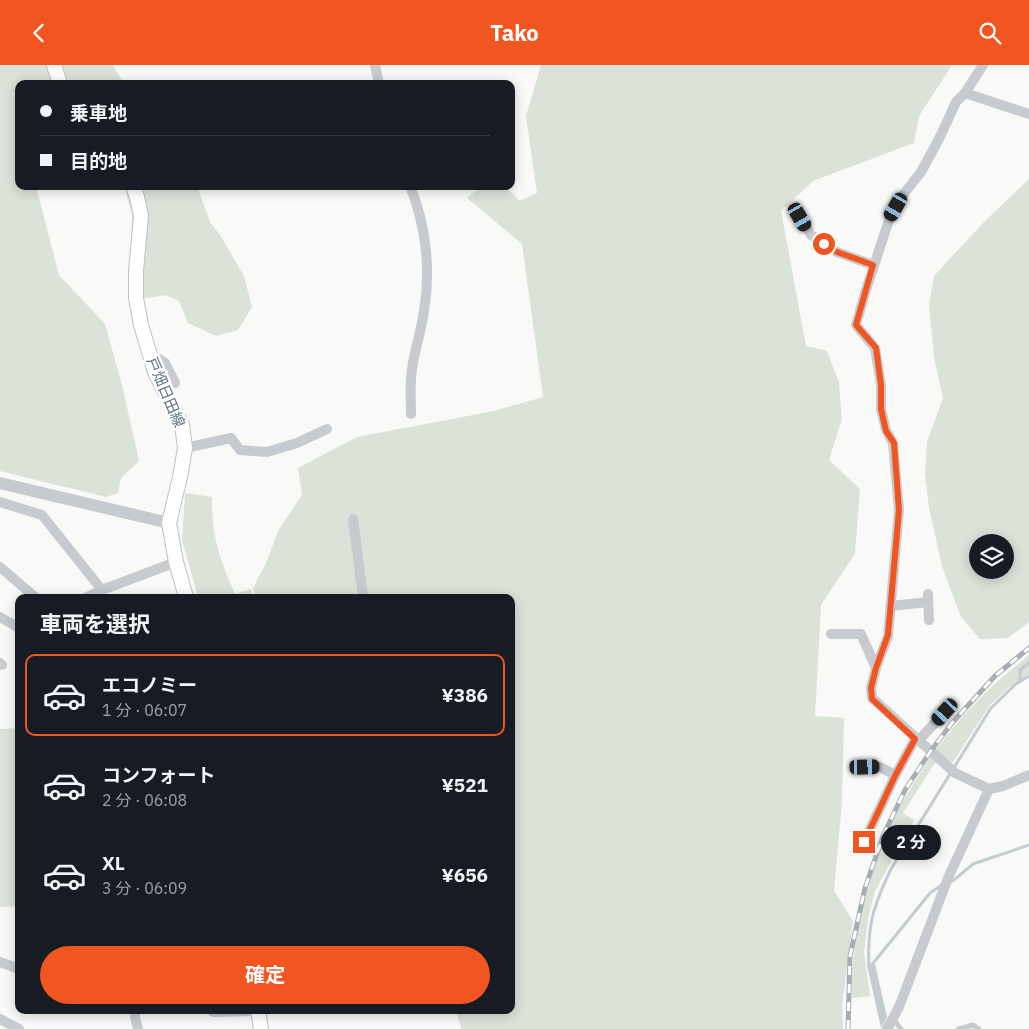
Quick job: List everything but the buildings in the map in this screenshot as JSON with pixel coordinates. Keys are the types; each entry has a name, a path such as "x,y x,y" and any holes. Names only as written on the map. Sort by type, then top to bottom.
{"main road":[{"path":"54,65 59,80"},
{"name":"戸畑日田線","path":"135,190 141,216 136,271 136,298 140,325 155,372 182,425 185,448 169,523 176,562 185,594"},
{"path":"259,1014 261,1029"}],"street":[{"path":"375,65 379,80"},
{"path":"982,65 965,93 956,102 936,144 889,220 873,265 856,325 876,348 881,385 881,409 886,431 894,443 899,510 888,635 871,688 872,699 951,771 989,789 1003,787 1029,775"},
{"path":"965,93 1029,114"},
{"path":"411,414 411,379 424,311 427,277 426,250 418,207 412,190"},
{"path":"800,217 811,235 837,252 873,265"},
{"path":"151,361 160,359 165,363 175,383"},
{"path":"185,448 231,438 240,449 267,451 297,443 328,429"},
{"path":"0,483 169,523"},
{"path":"0,502 42,515 100,593 176,562"},
{"path":"353,519 363,594"},
{"path":"0,567 32,594"},
{"path":"891,606 928,598 929,620"},
{"path":"0,617 15,626"},
{"path":"831,634 861,634 876,668"},
{"path":"864,842 896,775 917,740 945,712"},
{"path":"865,767 880,767 896,775"},
{"path":"890,1025 899,1007 947,883 989,789"},
{"path":"0,962 15,968"},
{"path":"136,1014 138,1029"},
{"path":"0,1019 20,1029"}],"lane":[{"path":"890,1025 901,1029"},
{"path":"958,1029 973,1025 979,1029"}],"shaded area":[{"path":"0,65 47,65 52,80 15,80 15,190 37,190 59,275 105,324 122,385 139,461 121,478 118,493 106,497 0,471"},
{"path":"52,65 113,65 122,80 57,80"},
{"path":"541,65 952,65 919,116 914,143 813,181 781,211 806,346 827,351 839,383 842,419 829,460 860,489 855,554 821,605 815,716 844,718 842,802 834,891 853,921 842,1006 843,1029 461,1029 457,1014 515,1014 515,594 255,594 253,588 266,563 279,529 302,495 298,468 357,437 494,411 543,397 522,244 467,198 476,190 509,190 520,201 537,193 526,116"},
{"path":"1029,179 1029,622 1008,638 980,639 961,617 942,566 929,508 925,473 927,442 943,398 934,357 929,305 934,276 984,222"},
{"path":"125,190 198,190 210,222 222,238 244,276 252,307 238,330 216,336 188,323 179,301 166,295 141,299 131,264 132,214"},
{"path":"185,493 212,497 215,535 225,570 235,594 197,594 182,540"},
{"path":"251,589 252,594 235,594"},
{"path":"1029,655 1029,674 1010,687 990,705 951,765 934,752 962,717 993,685"},
{"path":"15,728 15,906 0,907 0,729"},
{"path":"930,757 936,761 903,813 914,820 875,891 868,919 864,952 870,996 852,998 854,953 858,930 876,862 897,812"},
{"path":"875,964 887,1017 881,1028 867,965"}],"waterway":[{"path":"1020,681 1020,670 1029,663"},
{"path":"869,968 869,940 872,917 891,869 991,708 1016,684 1029,676"},
{"path":"949,882 973,864 1029,845"},
{"path":"870,967 930,893 943,884"}],"railway":[{"path":"848,1029 850,956 865,888 883,836 905,790 952,723 995,676 1029,648"}],"route":[{"path":"824,244 837,252 873,265 856,325 876,348 881,385 881,409 886,431 894,443 899,510 888,635 871,688 872,699 915,739 895,776 864,842"}]}
